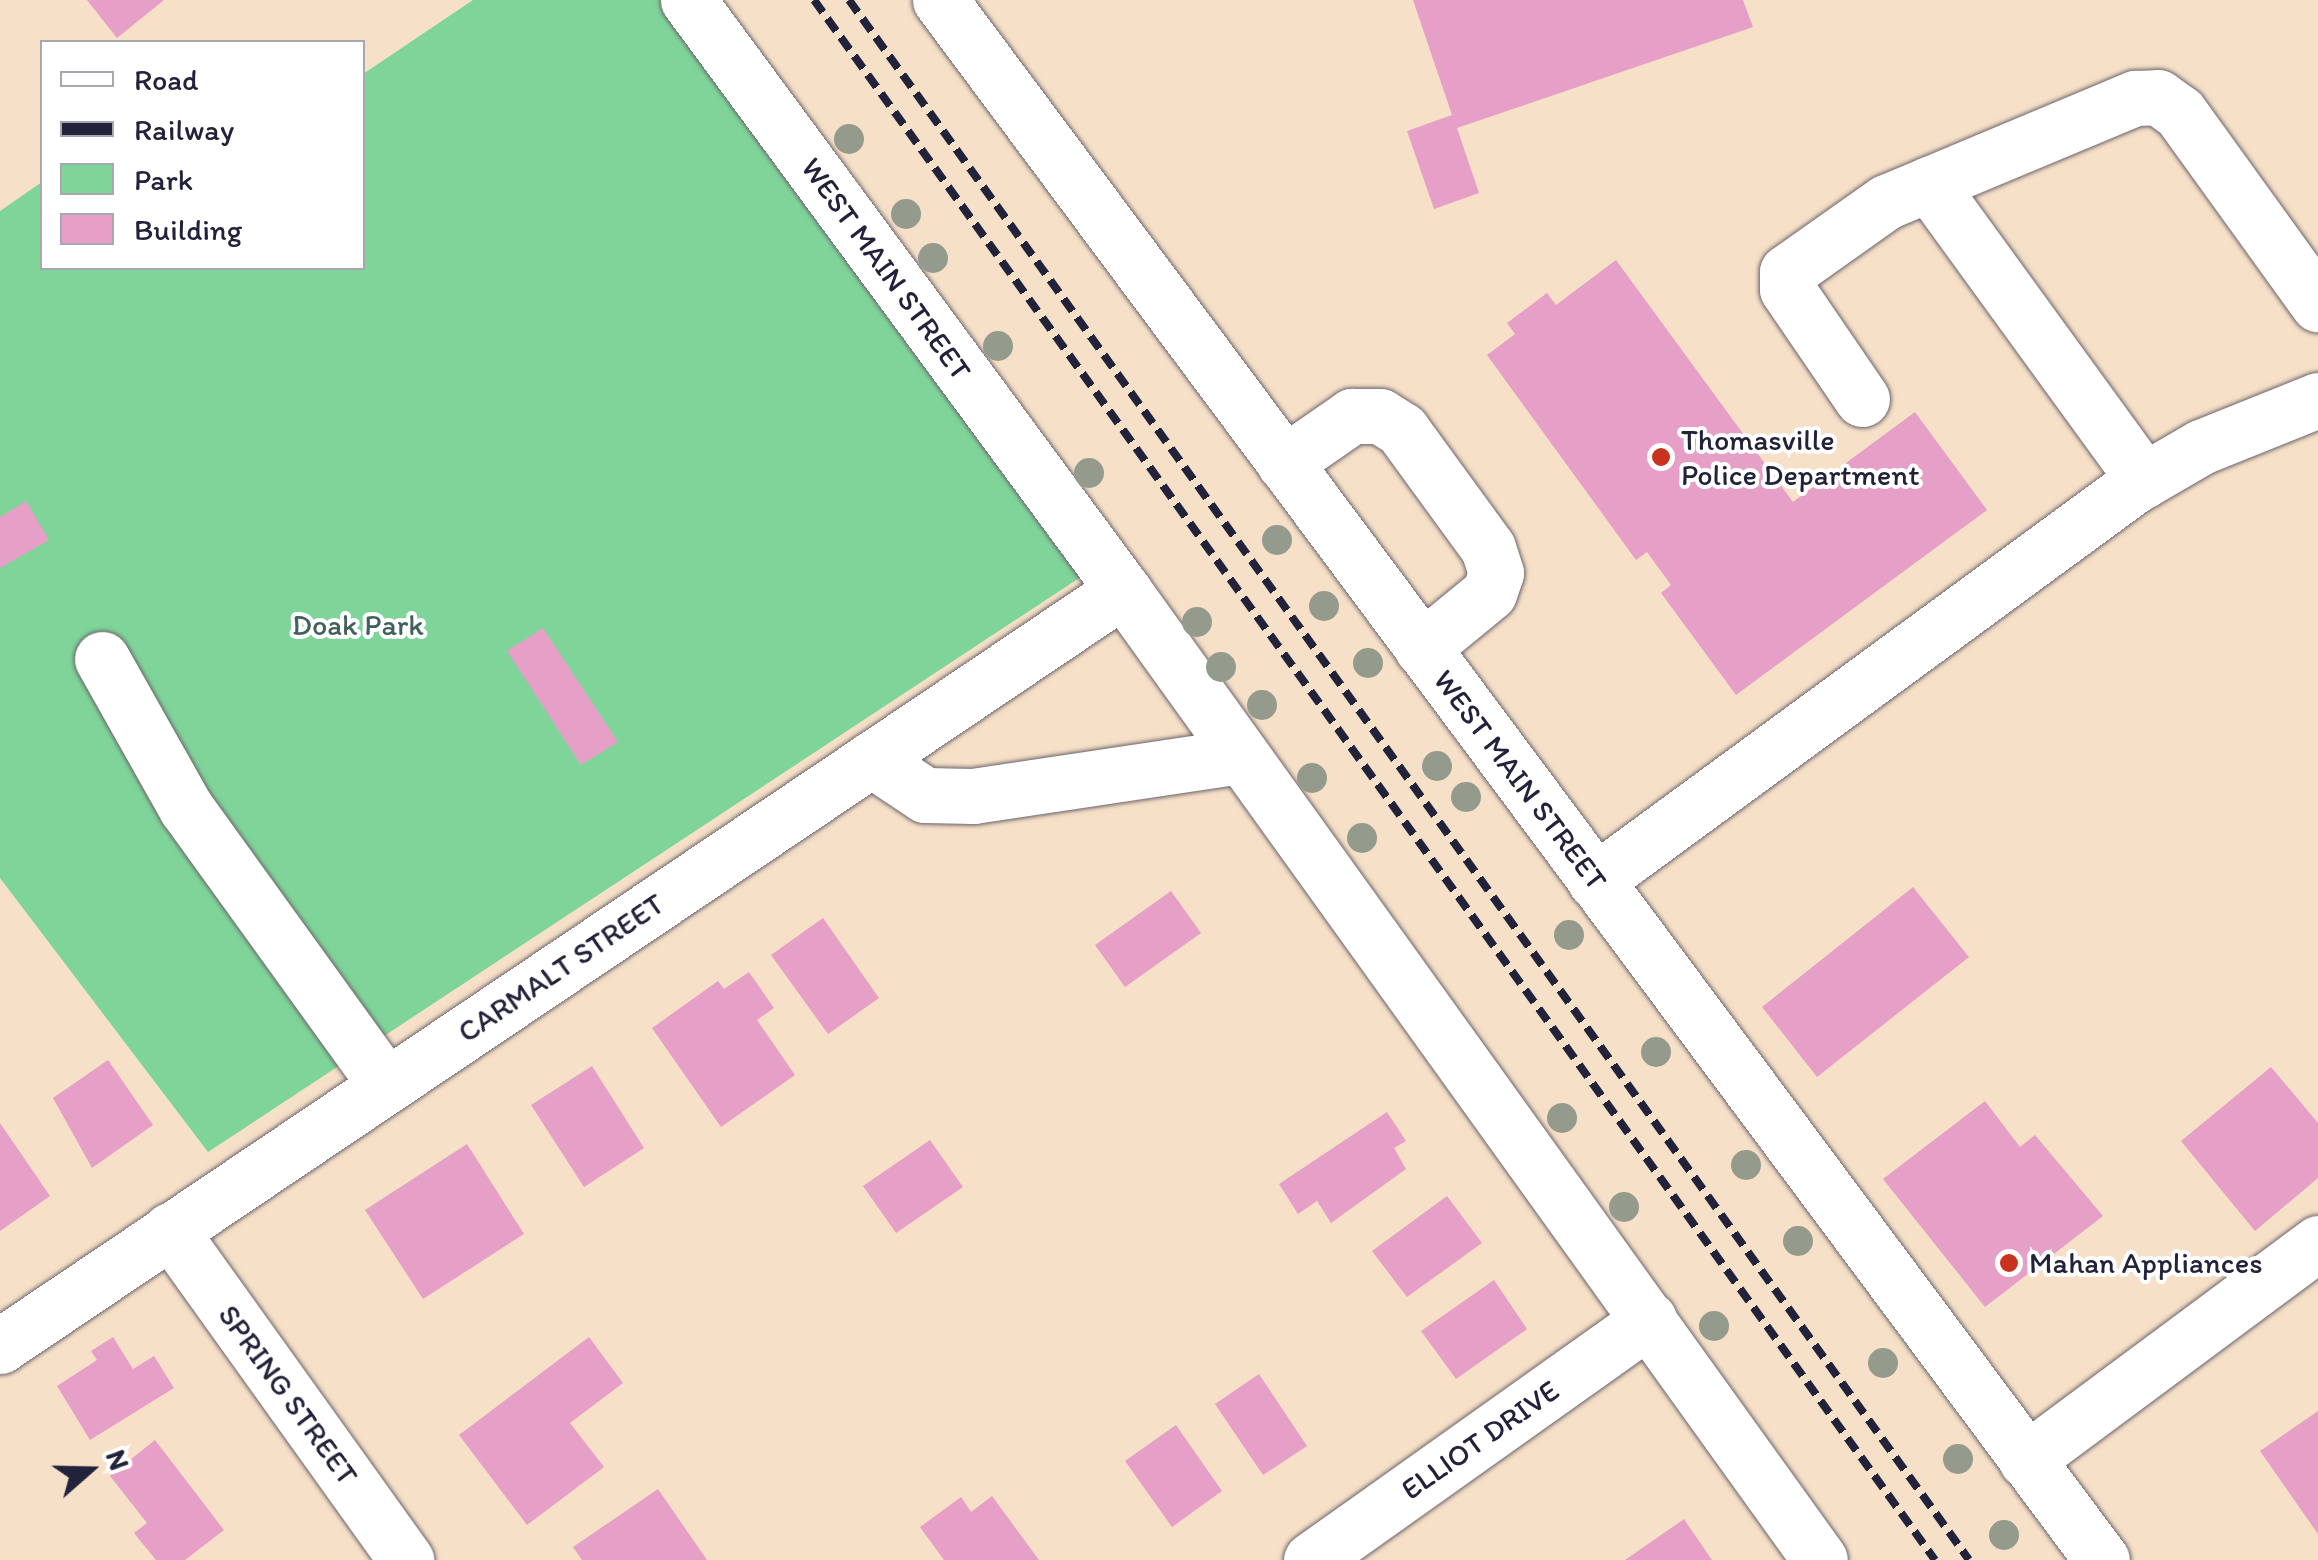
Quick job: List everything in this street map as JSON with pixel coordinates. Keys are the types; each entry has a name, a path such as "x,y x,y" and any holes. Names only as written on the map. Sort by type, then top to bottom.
{"street":[{"name":"WEST MAIN STREET","path":"688,0 1123,590 1820,1560"},
{"name":"WEST MAIN STREET","path":"940,0 2102,1560"},
{"path":"1862,399 1787,289 1787,272 1886,202 2134,98 2158,96 2180,114 2318,304"},
{"path":"1928,184 2144,480"},
{"path":"1595,882 2144,480 2201,447 2318,400"},
{"path":"1284,463 1352,416 1380,416 1402,430 1488,548 1496,573 1490,593 1422,648"},
{"name":"CARMALT STREET","path":"0,1346 1123,590"},
{"path":"102,659 186,808 386,1085"},
{"path":"872,760 925,795 972,796 1242,756"},
{"name":"SPRING STREET","path":"170,1230 406,1560"},
{"path":"2026,1460 2318,1243"},
{"name":"ELLIOT DRIVE","path":"1312,1560 1649,1320"}],"green space":[{"name":"Doak Park","path":"473,0 666,0 1102,563 208,1152 0,878 0,211 40,183 40,270 365,270 365,73"}],"building":[{"path":"87,0 164,0 117,38"},
{"path":"1413,0 1743,0 1753,27 1457,128 1479,193 1434,209 1407,131 1452,115"},
{"name":"Thomasville Police Department","path":"1616,260 1793,502 1915,412 1987,510 1736,695 1661,593 1671,585 1647,552 1636,560 1487,355 1515,334 1507,323 1547,293 1556,305"},
{"path":"26,501 49,540 0,568 0,517"},
{"path":"543,628 618,742 581,765 507,651"},
{"path":"1913,887 1969,957 1817,1077 1762,1007"},
{"path":"1171,891 1201,933 1125,987 1095,945"},
{"path":"823,918 879,998 828,1034 771,955"},
{"path":"749,972 774,1008 757,1020 795,1075 721,1127 652,1028 718,981 724,989"},
{"path":"108,1060 153,1125 92,1168 53,1098"},
{"path":"592,1066 644,1148 584,1187 531,1105"},
{"path":"2271,1067 2318,1123 2318,1178 2255,1231 2181,1141"},
{"path":"1985,1101 2020,1147 2035,1135 2103,1216 1985,1307 1883,1179"},
{"path":"1387,1112 1406,1141 1394,1148 1406,1169 1331,1223 1317,1201 1298,1214 1279,1184"},
{"path":"0,1123 50,1196 0,1231"},
{"path":"930,1140 963,1187 896,1233 863,1186"},
{"path":"467,1144 524,1234 423,1299 365,1210"},
{"path":"1447,1196 1482,1243 1407,1297 1372,1251"},
{"path":"1494,1280 1527,1329 1456,1379 1421,1331"},
{"path":"113,1337 133,1369 154,1356 174,1388 90,1440 57,1386 97,1360 91,1351"},
{"path":"589,1337 623,1383 570,1423 604,1467 527,1525 459,1435"},
{"path":"1259,1374 1307,1446 1263,1475 1215,1404"},
{"path":"2318,1411 2318,1534 2260,1451"},
{"path":"1176,1425 1222,1491 1172,1527 1125,1461"},
{"path":"155,1440 224,1530 185,1560 156,1560 134,1533 147,1523 110,1476"},
{"path":"658,1489 707,1560 582,1560 573,1547"},
{"path":"992,1496 1039,1560 944,1560 920,1527 961,1497 971,1512"},
{"path":"1684,1519 1712,1560 1625,1560"}],"railway":[{"path":"814,0 1935,1560"},
{"path":"849,0 1969,1560"}],"place":[{"name":"Thomasville Police Department","path":"1661,457"},
{"name":"Mahan Appliances","path":"2009,1263"}]}
